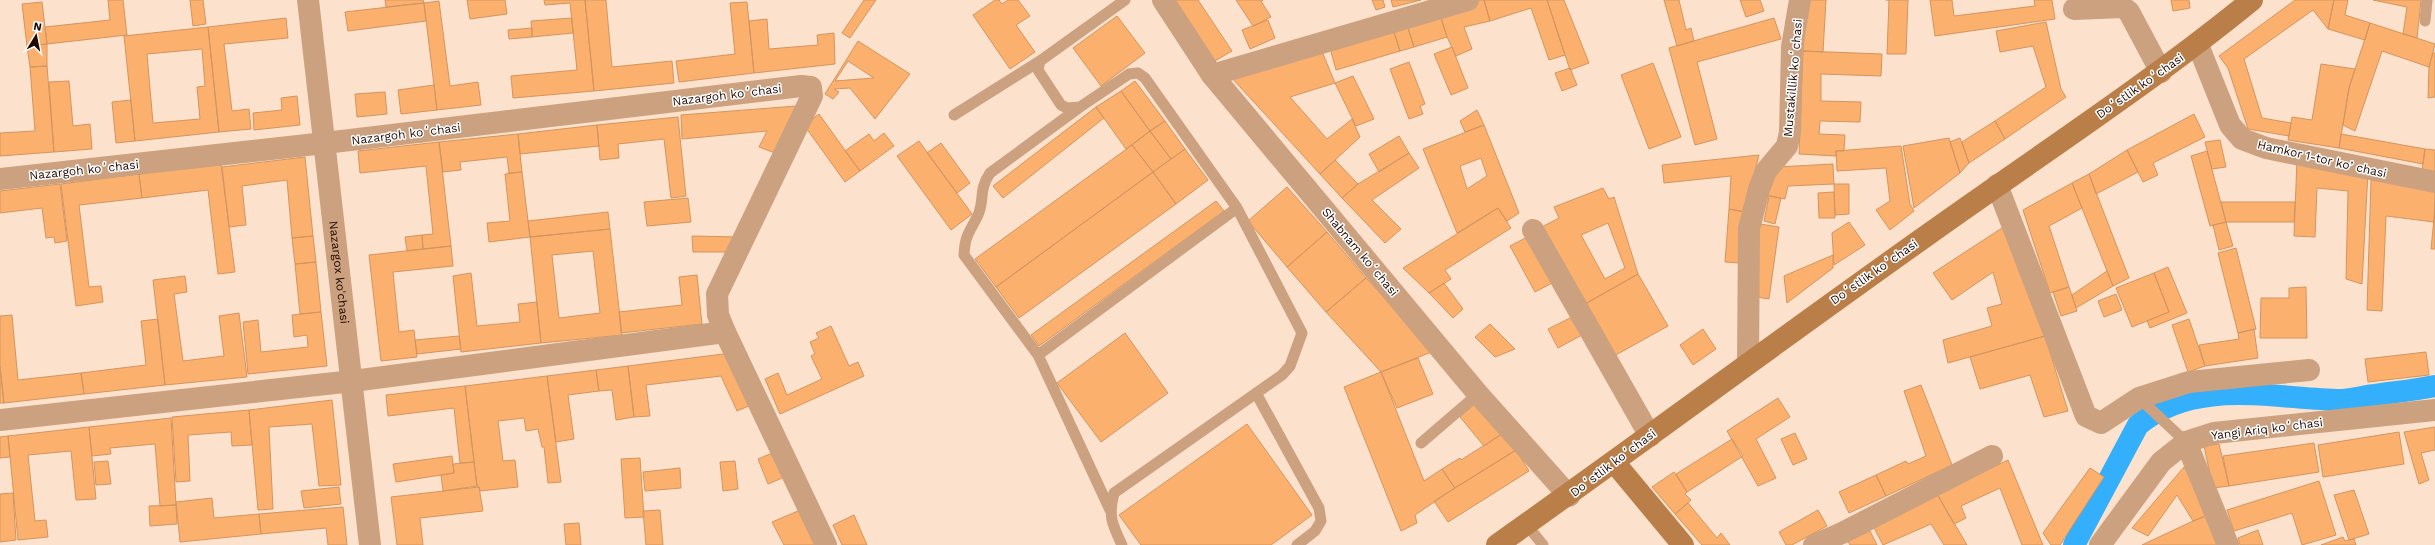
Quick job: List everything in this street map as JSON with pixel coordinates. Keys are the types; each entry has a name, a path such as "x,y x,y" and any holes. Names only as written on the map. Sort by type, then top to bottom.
{"street":[{"name":"Nazargox ko'chasi","path":"308,0 353,381 370,545"},
{"name":"Shabnam koʻchasi","path":"1163,0 1212,75 1478,394 1569,496"},
{"path":"1212,75 1468,0"},
{"name":"Mustakillik koʻchasi","path":"1748,362 1749,229 1759,189 1766,171 1787,146 1790,132 1792,47 1800,0"},
{"name":"Doʻstlik koʻchasi","path":"1497,545 1569,496 1748,362 1997,185 2161,72 2198,45 2252,0"},
{"path":"2074,9 2123,7 2129,12 2161,72"},
{"name":"Hamkor 1-tor koʼchasi","path":"2198,45 2230,125 2242,139 2266,148 2435,182"},
{"name":"Nazargoh koʻchasi","path":"0,179 325,144 801,86 810,88 812,96 717,294 718,315 724,332"},
{"path":"1997,185 2086,416 2101,423 2142,401 2189,382 2309,370"},
{"path":"1534,230 1650,436"},
{"path":"0,420 353,381 724,332 826,545"},
{"name":"Yangi Ariq koʻchasi","path":"2100,545 2180,435 2214,434 2435,410"},
{"path":"2180,435 2228,545"},
{"path":"1814,545 1842,533 1992,456"},
{"path":"1614,462 1683,545"}],"lane":[{"path":"954,115 1040,61 1125,0"},
{"path":"2425,20 2427,0"},
{"path":"1040,61 1038,70 1061,105 1067,108 1080,107"},
{"path":"1110,510 1114,493 1282,375 1290,366 1302,334 1237,208 1142,75 1130,74 1080,107 990,173 982,185 979,213 965,238 964,255 1038,355 1110,510 1112,525 1122,545"},
{"path":"1038,355 1237,208"},
{"path":"1256,393 1319,508 1321,521 1315,531 1297,545"},
{"path":"1421,443 1478,394"},
{"path":"2142,401 2180,435"},
{"path":"1526,524 1543,545"}],"building":[{"path":"108,0 123,0 127,35 47,44 45,27 110,20"},
{"path":"190,0 203,0 206,24 193,26"},
{"path":"385,0 423,0 424,3 386,7"},
{"path":"467,0 505,0 507,14 470,19"},
{"path":"544,0 585,0 594,91 513,98 511,76 577,70 570,3 545,5"},
{"path":"585,0 606,0 612,67 672,61 674,83 594,91"},
{"path":"864,0 876,0 850,38 842,33"},
{"path":"995,0 999,0 1002,4 1008,0 1018,0 1030,16 1016,25 1035,52 1010,69 973,15"},
{"path":"1173,0 1198,0 1232,51 1213,62"},
{"path":"1236,0 1263,0 1261,1 1271,17 1253,26"},
{"path":"1372,0 1383,0 1385,7 1376,10"},
{"path":"1391,0 1421,0 1393,7"},
{"path":"1484,0 1490,21 1464,27 1472,49 1456,56 1447,37 1439,11"},
{"path":"1484,0 1547,0 1565,55 1549,60 1531,8 1490,21"},
{"path":"1547,0 1564,0 1589,63 1570,70"},
{"path":"1664,0 1679,0 1686,30 1691,28 1694,41 1677,46"},
{"path":"1740,0 1760,0 1764,11 1746,17"},
{"path":"1807,0 1826,0 1823,52 1803,51"},
{"path":"1889,0 1908,0 1906,54 1887,54"},
{"path":"1930,0 1952,0 1954,16 2035,6 2034,0 2052,0 2055,19 1935,36"},
{"path":"2171,0 2189,0 2190,8 2173,11"},
{"path":"2295,0 2334,0 2328,29 2313,10 2244,59 2262,118 2291,123 2289,136 2248,129 2228,68 2219,56"},
{"path":"2334,0 2348,0 2345,15 2370,23 2365,40 2328,29"},
{"path":"2373,0 2421,0 2417,38 2403,34 2407,7"},
{"path":"439,1 450,86 478,82 481,105 437,110 424,3"},
{"path":"42,2 47,44 27,46 22,4"},
{"path":"747,2 754,73 679,82 676,61 735,54 730,3"},
{"path":"424,3 426,21 348,31 345,12"},
{"path":"1440,15 1447,37 1414,47 1407,25"},
{"path":"1117,16 1145,53 1101,86 1073,48"},
{"path":"286,18 288,38 224,44 232,111 249,109 251,129 219,132 208,27"},
{"path":"572,18 573,33 532,37 531,21"},
{"path":"1774,18 1781,39 1697,62 1717,139 1695,145 1669,48"},
{"path":"767,19 769,49 818,45 817,35 834,33 835,64 754,73 749,21"},
{"path":"1268,20 1275,38 1250,49 1242,30"},
{"path":"1406,21 1414,47 1400,51 1392,26"},
{"path":"2046,22 2061,89 2066,97 2005,139 1995,121 2046,87 2033,46 2000,52 1996,31"},
{"path":"2370,23 2435,44 2429,67 2382,51 2355,131 2343,125 2349,88"},
{"path":"208,27 219,132 135,141 124,36","holes":["202,49 205,86 197,87 200,119 153,123 147,54"]},
{"path":"532,28 532,37 509,39 508,30"},
{"path":"1393,29 1400,51 1336,70 1330,48"},
{"path":"858,41 910,74 875,119 850,88 834,89 839,92 833,99 825,94","holes":["848,61 874,78 835,81"]},
{"path":"47,44 47,66 30,67 27,46"},
{"path":"1452,47 1468,88 1451,95 1434,54"},
{"path":"1321,49 1335,83 1290,97 1327,139 1352,119 1360,137 1320,174 1230,76"},
{"path":"1803,51 1882,54 1881,76 1821,74 1821,101 1861,102 1860,122 1820,121 1819,134 1845,135 1844,151 1836,151 1836,156 1799,154"},
{"path":"2433,53 2435,53 2435,97 2428,98 2429,67"},
{"path":"1409,62 1425,104 1420,106 1423,114 1409,119 1390,69"},
{"path":"1653,63 1681,137 1649,149 1621,75"},
{"path":"2321,64 2355,69 2349,88 2339,148 2288,140 2292,117 2312,120"},
{"path":"47,66 54,152 0,156 0,133 35,131 30,67"},
{"path":"1570,68 1577,85 1562,91 1555,73"},
{"path":"1353,76 1374,119 1356,126 1335,83"},
{"path":"69,81 73,126 90,124 92,149 54,152 49,82"},
{"path":"1135,81 1165,121 1150,131 1121,91"},
{"path":"434,85 437,110 401,114 398,90"},
{"path":"1121,91 1150,131 1126,149 1096,107"},
{"path":"385,92 387,114 357,117 355,94"},
{"path":"297,96 300,125 254,130 253,113 282,110 281,98"},
{"path":"131,100 135,141 116,143 112,102"},
{"path":"796,106 775,153 759,147 767,131 682,139 681,115"},
{"path":"1096,107 1104,118 1003,198 993,186"},
{"path":"1477,110 1484,125 1465,132 1460,121"},
{"path":"819,114 860,171 845,182 804,125"},
{"path":"2194,114 2205,137 2153,163 2158,175 2143,182 2127,150"},
{"path":"678,117 686,196 671,198 664,139 618,144 619,158 600,160 597,125"},
{"path":"1165,121 1185,149 1171,159 1150,131"},
{"path":"1995,121 2005,139 1969,163 1962,142"},
{"path":"597,125 599,146 520,154 518,134"},
{"path":"1484,125 1519,213 1507,221 1498,208 1457,233 1423,149","holes":["1481,158 1487,176 1467,189 1460,166"]},
{"path":"1150,131 1171,159 1153,172 1132,145"},
{"path":"884,133 894,146 860,171 845,151 869,134 874,141"},
{"path":"518,134 522,172 509,173 507,157 460,162 461,170 443,172 439,142"},
{"path":"2341,134 2425,149 2423,164 2339,148"},
{"path":"1399,136 1409,153 1379,172 1369,154"},
{"path":"1949,138 1960,173 1914,208 1903,146"},
{"path":"1960,138 1969,163 1960,173 1950,142"},
{"path":"2220,140 2226,167 2212,169 2205,142"},
{"path":"919,141 972,214 951,230 897,156"},
{"path":"439,142 451,246 423,249 422,235 433,234 426,166 360,173 358,151"},
{"path":"941,143 970,183 957,193 927,153"},
{"path":"1132,145 1153,172 996,287 975,259"},
{"path":"1901,146 1910,204 1914,211 1890,230 1876,210 1890,201 1886,168 1837,171 1836,151"},
{"path":"1185,149 1208,180 1176,204 1153,172"},
{"path":"2425,149 2435,150 2435,179 2421,177"},
{"path":"2127,150 2138,172 2096,194 2089,174"},
{"path":"2207,151 2226,222 2210,226 2191,156"},
{"path":"1409,153 1419,168 1372,200 1401,229 1385,243 1342,198 1358,184"},
{"path":"1759,155 1745,212 1729,209 1731,176 1664,183 1662,165"},
{"path":"305,157 313,236 292,238 287,180 242,186 246,225 229,227 222,167"},
{"path":"1335,160 1358,184 1342,198 1320,174"},
{"path":"2297,160 2368,172 2362,284 2346,279 2348,191 2317,188 2315,237 2294,236"},
{"path":"221,164 235,272 218,274 208,190 142,198 139,174"},
{"path":"1833,164 1834,184 1788,186 1785,199 1766,195 1777,167"},
{"path":"522,172 530,237 489,242 487,223 510,221 505,174"},
{"path":"1153,172 1176,204 1019,318 996,287"},
{"path":"139,174 142,198 79,205 89,287 101,286 103,302 76,306 61,184"},
{"path":"2089,174 2129,278 2113,286 2072,183"},
{"path":"2371,180 2435,190 2434,222 2386,216 2382,311 2367,310"},
{"path":"2072,183 2082,208 2049,226 2069,287 2050,293 2023,210"},
{"path":"60,184 67,241 55,243 54,237 46,238 42,208 0,213 0,191"},
{"path":"1834,184 1849,184 1849,214 1835,215"},
{"path":"1287,187 1327,232 1287,267 1248,221"},
{"path":"1603,188 1609,199 1614,197 1638,274 1585,304 1542,227 1559,218 1554,207","holes":["1608,223 1625,268 1605,279 1581,235"]},
{"path":"1834,192 1835,218 1819,218 1818,193"},
{"path":"1769,196 1781,198 1775,224 1764,221"},
{"path":"688,198 691,222 647,226 644,202"},
{"path":"1216,201 1224,211 1039,346 1031,335"},
{"path":"2221,202 2295,202 2294,222 2226,222"},
{"path":"1498,208 1511,228 1445,270 1451,279 1429,293 1403,268"},
{"path":"1729,209 1745,212 1739,263 1725,262"},
{"path":"2435,209 2435,249 2431,249"},
{"path":"608,212 610,229 530,237 528,221"},
{"path":"1849,222 1865,245 1834,265 1832,233"},
{"path":"2226,222 2233,246 2219,250 2213,225"},
{"path":"1760,224 1779,227 1769,299 1751,296"},
{"path":"2005,226 2045,336 1948,363 1943,340 1992,326 1987,308 2002,304 1993,272 1952,300 1933,273"},
{"path":"610,229 622,335 541,343 530,237","holes":["593,251 600,313 559,318 552,255"]},
{"path":"1327,232 1366,278 1326,312 1287,267"},
{"path":"422,235 423,249 407,251 405,237"},
{"path":"1531,235 1556,281 1535,292 1510,246"},
{"path":"313,236 316,262 295,264 292,238"},
{"path":"692,236 740,237 734,252 693,252"},
{"path":"451,246 453,266 393,272 399,332 414,330 417,357 381,361 369,255"},
{"path":"2236,248 2256,329 2238,333 2218,253"},
{"path":"1833,255 1833,268 1787,303 1784,276"},
{"path":"316,262 321,312 300,314 295,264"},
{"path":"2168,267 2187,313 2150,328 2147,321 2169,312 2154,273"},
{"path":"2107,271 2113,286 2076,308 2072,295"},
{"path":"471,273 477,326 520,322 518,304 537,302 541,343 461,352 453,276"},
{"path":"2154,273 2169,312 2132,327 2116,288"},
{"path":"1638,274 1668,326 1614,356 1585,304"},
{"path":"697,275 702,324 621,333 619,312 682,305 679,277"},
{"path":"185,276 187,292 174,294 183,361 224,356 219,316 239,313 247,377 165,385 153,280"},
{"path":"1366,278 1434,351 1381,372 1326,312"},
{"path":"1444,283 1463,309 1453,318 1429,293"},
{"path":"2069,287 2077,311 2061,316 2053,292"},
{"path":"2306,287 2307,338 2260,338 2261,298 2289,298 2289,288"},
{"path":"2116,294 2122,310 2104,317 2098,301"},
{"path":"321,312 327,366 248,374 243,322 258,320 261,352 308,347 307,335 294,337 292,315"},
{"path":"12,315 18,380 81,373 84,394 4,403 0,367 0,316"},
{"path":"1572,317 1582,335 1558,348 1548,329"},
{"path":"158,319 165,385 84,394 81,373 146,365 141,321"},
{"path":"2189,319 2205,366 2188,372 2172,325"},
{"path":"1490,324 1515,349 1495,357 1475,337"},
{"path":"831,326 849,366 858,362 864,376 780,414 765,379 778,373 787,395 822,379 811,356 815,354 810,342 819,338 816,333"},
{"path":"1703,329 1716,349 1693,365 1680,345"},
{"path":"2254,329 2258,358 2205,366 2199,345 2239,339 2238,333"},
{"path":"1125,333 1168,393 1101,442 1057,383"},
{"path":"459,336 461,349 417,354 415,340"},
{"path":"2045,336 2068,411 2044,417 2030,375 1980,389 1970,357"},
{"path":"2426,352 2429,375 2368,382 2365,359"},
{"path":"731,353 751,405 737,411 721,376 646,385 650,416 634,417 628,366"},
{"path":"1418,358 1433,394 1397,408 1381,372"},
{"path":"628,366 634,417 616,420 612,390 599,391 596,370"},
{"path":"0,367 4,403 0,403"},
{"path":"596,370 599,391 568,395 574,439 556,442 547,376"},
{"path":"1381,372 1424,481 1442,469 1455,488 1415,515 1417,523 1401,531 1344,387"},
{"path":"547,376 561,482 548,483 544,447 542,447 538,429 526,431 524,418 498,421 503,461 515,460 518,487 480,491 479,487 477,486 465,386"},
{"path":"1921,385 1952,465 1886,496 1876,475 1906,461 1908,464 1926,456 1904,391"},
{"path":"465,386 474,462 460,463 454,408 388,416 386,395"},
{"path":"1778,398 1790,417 1756,439 1776,478 1758,486 1727,431"},
{"path":"332,400 341,485 319,486 312,424 269,427 273,509 258,510 249,410"},
{"path":"1477,402 1505,432 1484,446 1460,417"},
{"path":"249,410 252,445 232,446 231,432 188,435 190,481 176,482 172,417"},
{"path":"171,418 176,505 160,506 155,444 110,448 111,454 92,456 89,427"},
{"path":"1247,424 1312,515 1271,545 1141,545 1119,515"},
{"path":"89,427 96,499 76,500 71,451 28,455 35,521 46,520 48,537 18,540 8,436"},
{"path":"2435,427 2435,450 2421,453 2429,480 2419,484 2404,432"},
{"path":"1505,432 1516,450 1455,488 1442,469 1460,458 1461,460"},
{"path":"2399,432 2404,464 2323,477 2318,445"},
{"path":"1795,433 1807,459 1793,465 1781,439"},
{"path":"8,436 10,457 0,458 0,437"},
{"path":"1732,439 1743,456 1687,492 1676,474"},
{"path":"2314,443 2319,472 2229,486 2223,456"},
{"path":"2219,444 2229,486 2213,488 2204,446"},
{"path":"1516,450 1529,471 1448,522 1434,501"},
{"path":"777,451 787,476 768,484 758,459"},
{"path":"452,456 454,473 396,482 393,464"},
{"path":"640,458 644,517 625,518 621,459"},
{"path":"2008,460 2043,545 2022,545 2000,488 1961,506 1966,518 1954,524 1937,494"},
{"path":"108,461 111,484 96,485 94,462"},
{"path":"735,461 738,489 723,491 720,462"},
{"path":"474,462 477,486 443,491 441,475 454,473 453,464"},
{"path":"2184,467 2213,513 2193,521 2177,495 2148,536 2132,528"},
{"path":"680,468 681,488 645,491 643,472"},
{"path":"2090,468 2104,477 2060,545 2051,545 2043,533"},
{"path":"1674,472 1687,492 1685,494 1691,500 1675,514 1652,487"},
{"path":"1876,475 1886,496 1849,513 1839,492"},
{"path":"2319,481 2336,535 2302,545 2292,513 2234,531 2227,510"},
{"path":"339,487 341,504 304,508 301,491"},
{"path":"479,487 483,511 420,518 423,545 397,545 391,497"},
{"path":"2354,490 2369,534 2349,540 2334,495"},
{"path":"13,493 16,540 0,542 0,494"},
{"path":"1937,494 1967,545 1944,545 1931,524 1883,545 1872,524"},
{"path":"212,498 214,518 259,514 261,534 180,542 176,502"},
{"path":"1688,503 1717,538 1721,533 1730,545 1702,545 1675,514"},
{"path":"176,505 177,524 150,526 149,506"},
{"path":"343,507 347,545 328,545 326,528 261,534 259,514"},
{"path":"805,508 824,545 784,545 772,522"},
{"path":"660,510 663,545 646,545 643,511"},
{"path":"1818,510 1827,526 1792,545 1786,545 1779,532"},
{"path":"2213,513 2224,545 2142,545 2193,521"},
{"path":"854,515 867,545 842,545 833,525"},
{"path":"579,523 581,545 566,545 564,524"},
{"path":"2258,530 2263,545 2240,545 2238,538"},
{"path":"1870,531 1877,545 1850,545 1848,541"},
{"path":"2343,537 2345,541 2354,539 2356,545 2321,545"}],"waterway":[{"path":"2074,545 2138,425 2160,410 2184,401 2210,396 2236,394 2345,400 2435,386"}]}
